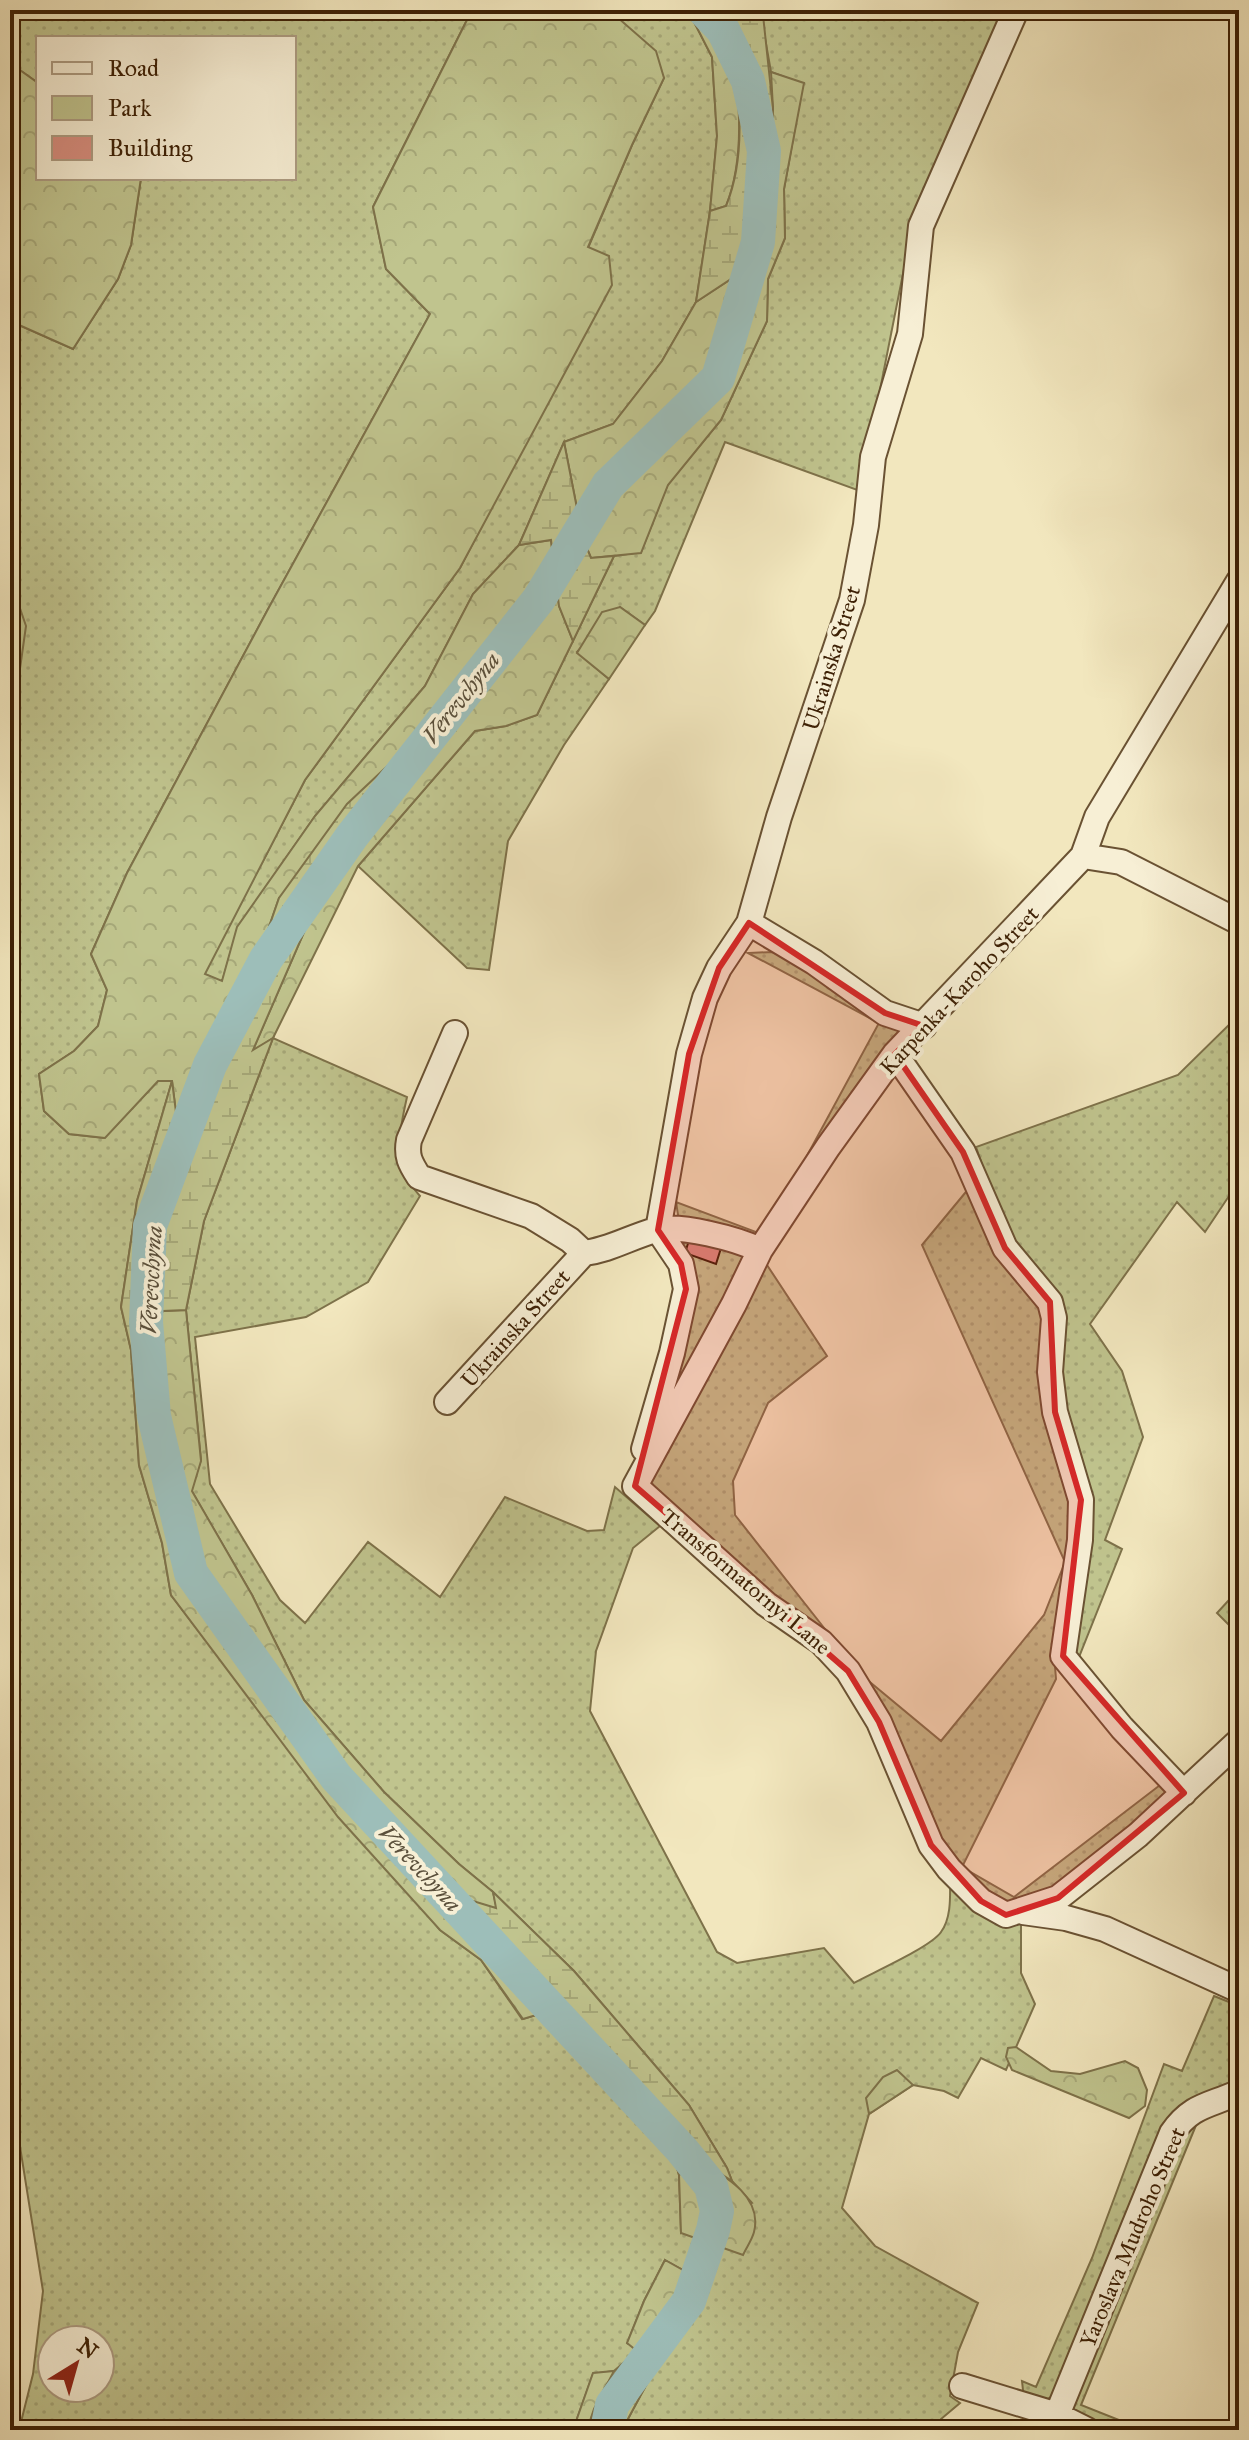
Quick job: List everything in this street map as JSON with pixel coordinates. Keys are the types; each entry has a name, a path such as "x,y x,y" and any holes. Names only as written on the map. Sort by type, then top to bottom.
{"street":[{"name":"Ukrainska Street","path":"447,1402 584,1253 604,1251 658,1230 689,1054 705,998 719,968 749,923 779,817 852,600 866,525 873,457 910,334 921,226 1016,10"},
{"name":"Karpenka-Karoho Street","path":"635,1486 760,1250 828,1147 895,1054 1083,856 1097,817 1239,581"},
{"path":"1083,856 1121,862 1239,922"},
{"path":"749,923 814,962 885,1013 924,1026"},
{"name":"Ukrainska Street","path":"455,1033 409,1140 407,1153 414,1170 427,1181 531,1216 570,1240 584,1253"},
{"path":"895,1054 963,1152 1005,1248 1050,1302 1054,1318 1050,1372 1055,1412 1081,1500 1080,1540 1063,1656 1122,1728 1184,1793"},
{"path":"658,1230 684,1229 760,1250"},
{"path":"635,1486 657,1397 672,1353 686,1289 681,1264 658,1230"},
{"name":"Transformatornyi Lane","path":"635,1486 766,1604 821,1642 848,1671 879,1722 931,1845 949,1869 981,1901 1014,1914"},
{"path":"1014,1914 1058,1898 1138,1835 1239,1741"},
{"path":"1014,1914 1066,1918 1105,1929 1239,1990"},
{"name":"Yaroslava Mudroho Street","path":"1057,2415 1172,2133 1183,2117 1199,2106 1239,2092"},
{"path":"962,2386 1057,2415 1087,2430"}],"highlighted area":[{"path":"749,923 885,1013 924,1026 895,1054 963,1152 1005,1248 1050,1302 1055,1412 1081,1500 1063,1656 1184,1793 1058,1898 1006,1915 981,1901 931,1845 879,1722 848,1671 635,1486 686,1289 681,1264 658,1230 689,1054 719,968"}],"green space":[{"path":"10,10 472,10 373,207 386,269 430,314 127,873 91,954 107,990 98,1026 74,1051 39,1074 44,1111 69,1134 104,1138 158,1081 172,1081 137,1201 121,1307 131,1350 139,1465 162,1543 171,1595 247,1694 440,1930 481,1960 522,2019 543,2013 674,2157 679,2175 681,2233 752,2203 732,2181 689,2105 574,1971 384,1792 304,1700 252,1595 191,1490 201,1460 186,1310 204,1221 273,1038 407,1097 400,1136 401,1161 411,1185 420,1196 368,1282 306,1317 195,1337 210,1484 280,1600 305,1623 368,1542 440,1597 505,1497 587,1531 604,1530 615,1487 660,1526 633,1548 596,1651 590,1711 717,1952 737,1963 824,1948 854,1983 914,1952 941,1932 949,1912 950,1877 1021,1923 1021,1973 1035,2004 1006,2070 981,2058 958,2098 944,2091 913,2085 869,2114 842,2208 875,2246 978,2303 958,2352 950,2396 960,2403 941,2419 937,2430 622,2430 658,2363 637,2351 614,2371 593,2374 573,2430 19,2430 36,2349 36,2404 116,2404 116,2324 39,2324 43,2291 10,2084 10,710 15,704 13,583 10,579 10,321 73,349 118,279 131,245 141,180 296,180 296,36 36,36 36,82 10,63","holes":["665,2260 690,2274 627,2344"]},
{"path":"472,10 609,10 656,51 664,78 588,247 609,256 612,285 460,568 305,780 205,974 222,981 237,927 315,816 425,686 473,594 519,545 551,540 559,606 573,641 537,715 506,726 475,731 358,866 273,1038 252,1052 324,886 417,766 279,898 208,1103 177,1121 172,1081 158,1081 105,1138 69,1134 44,1111 39,1074 74,1051 98,1026 107,990 91,954 127,873 430,314 386,269 373,207"},
{"path":"609,10 684,10 690,14 712,57 717,136 710,211 696,302 662,361 613,424 564,442 519,545 473,594 425,686 315,816 238,927 222,982 204,974 305,780 460,568 534,426 588,248 664,78"},
{"path":"684,10 722,10 730,18 739,114 737,161 726,206 710,211 717,136 712,57 690,14"},
{"path":"722,10 760,10 763,15 773,109 766,201 746,269 696,302 710,211 726,206 738,161 739,113 735,65 730,18"},
{"path":"760,10 1010,10 914,218 860,491 725,442 655,611 645,625 620,607 577,652 609,679 564,745 508,841 489,970 467,968 358,866 475,731 506,726 537,715 614,556 641,552 668,484 721,420 767,321 768,279 785,238 784,189 803,84 771,72"},
{"path":"10,63 36,82 36,180 141,180 131,245 118,279 73,349 10,321"},
{"path":"771,72 804,83 784,189 785,238 768,279 767,321 721,420 668,485 641,553 591,558 583,539 564,442 613,424 662,361 696,302 746,269 766,201 773,109"},
{"path":"564,442 583,539 591,558 614,556 573,641 559,606 551,540 519,545"},
{"path":"10,579 26,626 15,704 10,709"},
{"path":"620,607 645,625 609,679 577,653 602,612"},
{"path":"416,739 417,766 324,886 253,1050 273,1038 204,1221 186,1310 163,1311 131,1350 121,1307 137,1201 172,1081 177,1120 208,1103 279,898 347,804"},
{"path":"773,952 823,978 885,1019 913,1028 879,1065 764,1235 879,1023 748,953"},
{"path":"1239,1015 1239,1181 1205,1232 1177,1202 1090,1324 1122,1371 1143,1437 1105,1540 1122,1549 1079,1657 1073,1650 1089,1501 1058,1400 1059,1308 1006,1234 976,1147 1178,1075"},
{"path":"970,1187 996,1246 1042,1303 1049,1320 1043,1377 1055,1436 1075,1500 1065,1562 922,1245"},
{"path":"676,1202 764,1235 756,1242 684,1224 678,1215"},
{"path":"666,1233 755,1251 645,1460 690,1295"},
{"path":"767,1265 827,1356 768,1403 733,1481 735,1515 832,1638 765,1594 642,1487"},
{"path":"186,1310 201,1461 192,1491 252,1595 304,1700 384,1792 493,1892 497,1909 461,1898 543,2013 523,2019 481,1960 440,1930 338,1817 171,1595 162,1543 139,1465 131,1350 163,1311"},
{"path":"1065,1562 1067,1582 1053,1641 1056,1679 962,1867 1014,1897 1164,1782 1172,1790 1166,1804 1055,1891 1013,1907 999,1904 958,1871 939,1843 859,1673 941,1741 1044,1615"},
{"path":"1239,1589 1239,1635 1217,1613"},
{"path":"493,1892 574,1971 689,2105 732,2181 701,2161 679,2175 674,2157 543,2013 460,1897 496,1908"},
{"path":"1214,1996 1239,2006 1239,2085 1185,2104 1059,2392 1046,2400 1024,2399 1022,2381 1036,2387 1092,2258 1164,2064 1182,2071"},
{"path":"1016,2047 1051,2071 1080,2074 1125,2061 1138,2068 1147,2090 1145,2106 1129,2118 1012,2070 1006,2057 1008,2048"},
{"path":"897,2070 913,2085 869,2114 866,2098 883,2077"},
{"path":"1199,2118 1081,2405 1144,2430 1109,2430 1089,2426 1075,2411 1071,2398 1183,2130"},
{"path":"700,2161 740,2189 753,2208 754,2232 743,2255 681,2233 679,2175"},
{"path":"665,2260 690,2274 637,2351 627,2343"},
{"path":"637,2351 646,2359 658,2363 622,2430 587,2430 606,2386"},
{"path":"614,2371 587,2430 573,2430 593,2373"}],"building":[{"path":"690,1237 721,1248 716,1264 685,1253"}],"waterway":[{"name":"Verevchyna","path":"607,2430 612,2405 689,2301 717,2211 711,2186 682,2150 336,1777 191,1573 154,1416 146,1322 150,1226 210,1065 266,959 352,836 539,599 608,485 718,378 758,242 764,151 748,81 723,30 704,10"}]}
